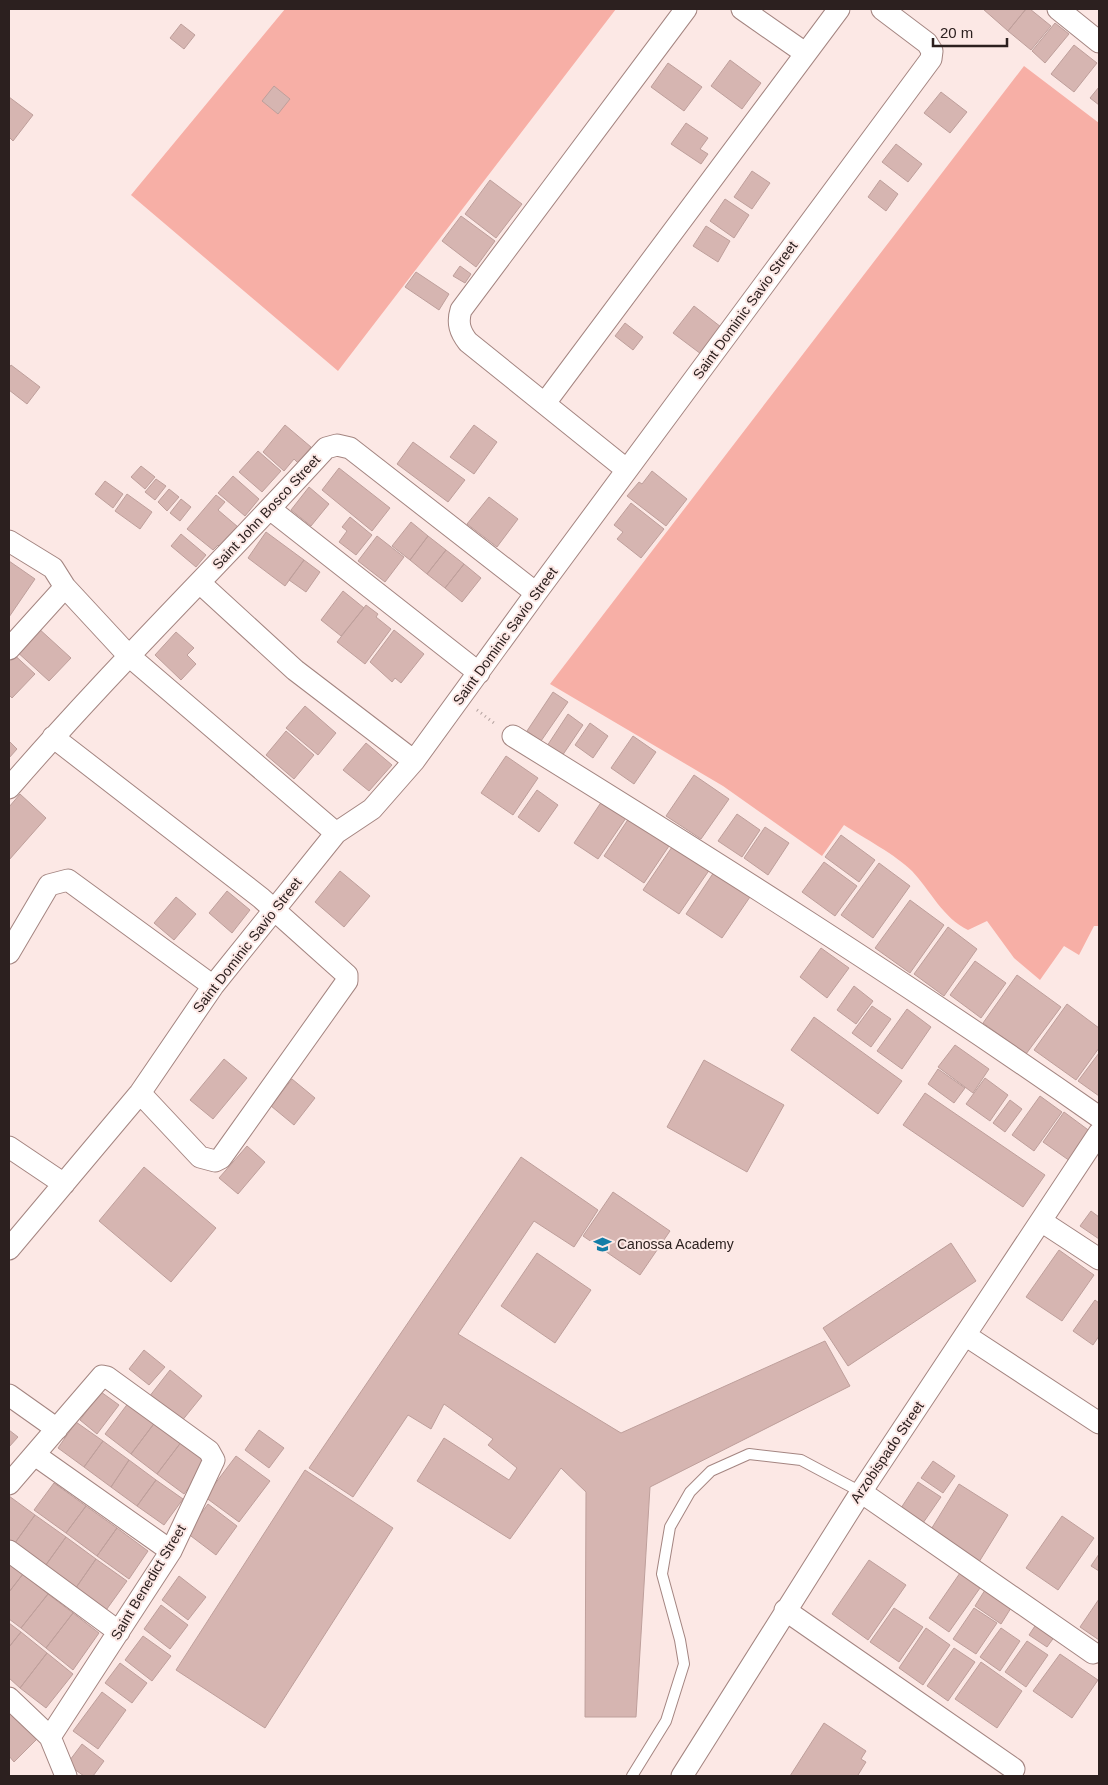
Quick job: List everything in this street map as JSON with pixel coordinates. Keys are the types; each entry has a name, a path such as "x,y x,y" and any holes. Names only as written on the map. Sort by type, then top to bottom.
{"street":[{"path":"627,470 545,402 468,342 459,324 461,310 686,9"},
{"path":"742,9 805,53"},
{"path":"545,402 805,53 840,9"},
{"name":"Saint Dominic Savio Street","path":"9,1249 140,1093 213,986 336,834 372,809 414,761 931,59 932,50 927,43 882,9"},
{"path":"1058,9 1099,42"},
{"name":"Saint John Bosco Street","path":"9,788 128,655 200,583 326,448 343,445 350,448 536,593"},
{"path":"270,509 479,672"},
{"path":"9,541 53,568 65,587 128,655 336,834"},
{"path":"200,583 295,670 414,761"},
{"path":"9,649 65,587"},
{"path":"513,736 726,868 964,1022 1099,1117"},
{"path":"53,737 274,910 346,971 348,978 221,1158 215,1161 200,1158 140,1093"},
{"path":"9,953 49,885 68,880 213,986"},
{"name":"Arzobispado Street","path":"682,1776 861,1492 1042,1222 1099,1132"},
{"path":"9,1147 64,1184"},
{"path":"1042,1222 1099,1259"},
{"path":"965,1335 1099,1423"},
{"name":"Saint Benedict Street","path":"9,1484 102,1376 107,1377 209,1451 213,1456 214,1463 171,1550 50,1737"},
{"path":"9,1395 57,1429"},
{"path":"35,1455 171,1550"},
{"path":"861,1492 1093,1653"},
{"path":"9,1550 119,1632"},
{"path":"785,1610 1014,1769"},
{"path":"9,1698 50,1737 66,1776"}],"lane":[{"path":"632,1776 666,1721 684,1664 680,1640 662,1574 670,1527 690,1492 711,1471 749,1454 801,1460 861,1492"}],"path":[{"path":"461,698 513,736"}],"shaded area":[{"path":"285,9 616,9 338,371 131,195"},
{"path":"1024,66 1099,123 1099,926 1094,926 1079,955 1064,946 1040,980 1014,958 987,921 968,930 959,925 944,911 912,871 889,853 844,825 822,856 723,786 550,684"}],"building":[{"path":"983,9 1026,9 1008,31"},
{"path":"1026,9 1030,9 1051,26 1031,50 1008,31"},
{"path":"1055,23 1069,34 1045,63 1032,51"},
{"path":"181,24 195,35 184,49 170,38"},
{"path":"1074,45 1097,63 1074,92 1051,74"},
{"path":"730,60 761,83 742,109 711,86"},
{"path":"668,63 702,87 684,111 651,87"},
{"path":"274,86 290,99 278,114 262,101"},
{"path":"1099,87 1099,105 1090,98"},
{"path":"941,92 967,112 950,133 924,113"},
{"path":"9,97 33,115 13,141 9,137"},
{"path":"686,123 708,138 700,149 708,154 701,164 671,144"},
{"path":"896,144 922,164 908,182 882,162"},
{"path":"752,171 770,183 752,209 734,197"},
{"path":"490,180 522,204 496,238 465,214"},
{"path":"880,180 898,194 886,211 868,197"},
{"path":"725,199 749,215 734,238 710,221"},
{"path":"461,216 495,241 476,267 442,241"},
{"path":"706,226 730,241 718,262 693,246"},
{"path":"460,266 471,274 465,283 453,276"},
{"path":"416,272 449,294 439,310 405,287"},
{"path":"694,306 721,327 701,354 673,333"},
{"path":"625,323 643,337 633,350 615,336"},
{"path":"11,365 40,387 27,404 9,390 9,368"},
{"path":"285,425 311,447 298,463 294,459 284,471 263,452"},
{"path":"474,425 497,442 474,474 450,457"},
{"path":"413,442 465,480 448,502 397,464"},
{"path":"258,451 281,471 262,492 239,472"},
{"path":"141,466 155,477 145,489 131,477"},
{"path":"339,468 390,508 372,531 322,490"},
{"path":"652,471 687,499 666,526 627,496 639,482 642,484"},
{"path":"233,476 259,499 245,516 218,493"},
{"path":"156,479 166,486 155,500 145,492"},
{"path":"105,481 123,494 113,508 95,494"},
{"path":"309,487 329,504 311,526 291,510"},
{"path":"169,489 179,497 167,511 158,502"},
{"path":"127,494 152,512 140,529 115,511"},
{"path":"216,495 225,502 218,510 238,527 220,547 218,545 213,550 187,529"},
{"path":"489,497 518,519 497,547 467,524"},
{"path":"181,499 191,507 180,521 170,513"},
{"path":"631,503 664,529 641,558 617,539 623,532 614,525"},
{"path":"350,517 372,535 356,555 339,542 347,531 342,527"},
{"path":"411,522 428,536 410,560 392,546"},
{"path":"266,532 304,560 285,586 248,558"},
{"path":"181,534 206,555 196,567 171,546"},
{"path":"377,536 404,557 385,582 358,561"},
{"path":"428,536 446,550 427,574 410,560"},
{"path":"446,550 464,564 445,588 427,574"},
{"path":"304,560 320,572 306,592 289,580"},
{"path":"9,561 35,579 9,617"},
{"path":"464,564 481,578 462,602 445,588"},
{"path":"343,591 364,608 341,636 321,620"},
{"path":"366,605 378,614 376,617 391,629 365,664 337,642"},
{"path":"37,627 71,658 49,681 15,650"},
{"path":"394,630 424,654 401,683 395,678 392,682 370,662"},
{"path":"176,632 194,648 187,655 196,664 181,680 155,655"},
{"path":"9,650 35,674 12,698 9,695"},
{"path":"553,692 568,702 541,741 527,731"},
{"path":"305,706 336,733 318,755 286,728"},
{"path":"568,714 583,725 562,756 547,746"},
{"path":"590,723 608,736 593,758 575,745"},
{"path":"286,731 314,755 294,779 266,755"},
{"path":"633,736 656,752 634,784 611,768"},
{"path":"9,741 17,749 9,758"},
{"path":"366,743 392,765 369,791 343,770"},
{"path":"506,756 538,778 513,815 481,793"},
{"path":"694,775 729,799 701,839 666,816"},
{"path":"537,790 558,805 539,832 518,817"},
{"path":"20,794 46,818 9,860 9,807"},
{"path":"602,801 626,818 598,859 574,843"},
{"path":"737,814 760,830 742,857 718,841"},
{"path":"629,818 669,846 644,883 604,856"},
{"path":"765,827 789,843 768,875 744,858"},
{"path":"841,835 875,860 859,882 825,857"},
{"path":"674,844 710,869 679,914 643,890"},
{"path":"824,862 857,886 835,916 802,892"},
{"path":"879,863 910,886 873,938 841,915"},
{"path":"716,869 752,894 722,938 686,914"},
{"path":"340,871 370,896 344,927 315,902"},
{"path":"227,891 250,910 232,933 209,913"},
{"path":"176,897 196,914 174,940 154,923"},
{"path":"910,900 944,925 910,973 875,948"},
{"path":"948,927 977,949 944,996 914,974"},
{"path":"821,948 849,968 827,998 800,977"},
{"path":"975,961 1006,983 981,1018 950,995"},
{"path":"1017,975 1061,1007 1026,1054 983,1023"},
{"path":"854,986 873,1001 856,1024 837,1010"},
{"path":"1067,1004 1099,1028 1099,1048 1076,1080 1034,1050"},
{"path":"872,1006 891,1019 871,1047 852,1033"},
{"path":"907,1009 931,1027 902,1069 877,1051"},
{"path":"814,1017 902,1081 878,1114 791,1050"},
{"path":"955,1045 989,1069 973,1093 938,1067"},
{"path":"1099,1053 1099,1096 1078,1081"},
{"path":"224,1059 247,1078 213,1119 190,1100"},
{"path":"704,1060 784,1105 747,1172 667,1127"},
{"path":"938,1069 965,1088 954,1103 928,1084"},
{"path":"985,1078 1008,1095 990,1121 966,1104"},
{"path":"292,1079 315,1098 294,1125 271,1106"},
{"path":"925,1093 1045,1175 1023,1207 903,1125"},
{"path":"1040,1096 1062,1112 1034,1151 1012,1135"},
{"path":"1010,1100 1022,1109 1005,1132 993,1123"},
{"path":"1064,1112 1091,1132 1070,1161 1043,1142"},
{"path":"247,1146 265,1162 238,1194 219,1178"},
{"path":"521,1157 598,1210 574,1247 534,1221 458,1334 621,1433 825,1341 850,1386 650,1487 636,1717 585,1717 586,1492 561,1468 510,1539 417,1481 444,1438 509,1480 517,1468 488,1445 493,1439 444,1404 431,1429 408,1415 353,1497 309,1468"},
{"path":"144,1167 216,1228 171,1282 99,1221"},
{"path":"613,1192 670,1231 640,1275 583,1236"},
{"path":"1091,1211 1099,1217 1099,1239 1080,1226"},
{"path":"951,1243 976,1281 848,1366 823,1328"},
{"path":"1059,1250 1094,1275 1062,1321 1026,1297"},
{"path":"537,1253 591,1290 555,1343 501,1306"},
{"path":"1095,1300 1099,1303 1099,1336 1093,1345 1073,1331"},
{"path":"144,1350 165,1367 149,1385 129,1369"},
{"path":"170,1370 202,1396 181,1422 149,1397"},
{"path":"101,1392 119,1405 97,1434 80,1420"},
{"path":"129,1402 156,1421 131,1454 105,1434"},
{"path":"156,1421 182,1441 157,1474 131,1454"},
{"path":"76,1422 103,1441 84,1467 58,1448"},
{"path":"9,1430 18,1437 9,1447"},
{"path":"259,1430 284,1448 269,1468 245,1450"},
{"path":"103,1441 129,1460 111,1487 84,1467"},
{"path":"182,1441 208,1462 184,1494 157,1474"},
{"path":"236,1456 270,1481 239,1522 205,1497"},
{"path":"129,1460 156,1480 137,1506 111,1487"},
{"path":"933,1461 955,1476 943,1493 921,1478"},
{"path":"305,1470 393,1528 265,1728 176,1670"},
{"path":"156,1480 183,1499 164,1525 137,1506"},
{"path":"918,1482 941,1497 923,1523 901,1508"},
{"path":"54,1483 86,1506 66,1533 34,1510"},
{"path":"959,1484 1008,1515 979,1562 930,1531"},
{"path":"9,1496 35,1515 12,1547 9,1545"},
{"path":"208,1504 237,1526 216,1555 187,1533"},
{"path":"86,1506 117,1528 97,1556 66,1533"},
{"path":"35,1515 66,1537 43,1569 12,1547"},
{"path":"1062,1516 1094,1538 1058,1590 1026,1568"},
{"path":"117,1528 148,1551 129,1579 97,1556"},
{"path":"66,1537 96,1559 73,1592 43,1569"},
{"path":"1099,1554 1099,1571 1091,1566"},
{"path":"96,1559 127,1581 104,1613 73,1592"},
{"path":"869,1560 906,1585 868,1640 832,1614"},
{"path":"9,1563 23,1574 9,1592"},
{"path":"960,1573 980,1588 949,1632 929,1618"},
{"path":"23,1574 48,1594 21,1628 9,1619 9,1592"},
{"path":"179,1576 206,1597 188,1620 162,1600"},
{"path":"985,1590 1011,1608 1001,1624 975,1606"},
{"path":"48,1594 73,1613 46,1648 21,1628"},
{"path":"1099,1599 1099,1640 1080,1627"},
{"path":"161,1605 188,1625 170,1649 144,1629"},
{"path":"894,1608 923,1627 899,1662 870,1642"},
{"path":"974,1608 997,1623 976,1654 953,1639"},
{"path":"73,1613 99,1633 73,1670 46,1648"},
{"path":"9,1623 21,1632 9,1647"},
{"path":"1037,1623 1055,1636 1047,1647 1029,1635"},
{"path":"926,1628 950,1645 923,1685 899,1668"},
{"path":"1001,1628 1020,1641 1000,1671 980,1657"},
{"path":"21,1632 47,1653 20,1688 9,1678 9,1647"},
{"path":"143,1636 171,1656 152,1681 125,1660"},
{"path":"1027,1641 1048,1655 1026,1687 1005,1672"},
{"path":"954,1648 975,1662 948,1701 927,1686"},
{"path":"47,1653 73,1674 46,1708 20,1688"},
{"path":"1060,1654 1098,1680 1072,1718 1033,1691"},
{"path":"981,1662 1022,1691 997,1728 955,1699"},
{"path":"120,1663 147,1683 132,1703 105,1683"},
{"path":"102,1692 126,1710 98,1749 73,1731"},
{"path":"9,1711 37,1739 14,1762 9,1756"},
{"path":"824,1723 866,1751 861,1759 866,1762 858,1775 860,1776 790,1776"},
{"path":"82,1744 104,1761 93,1776 84,1776 67,1764"}],"place":[{"name":"Canossa Academy","path":"603,1244"}]}
